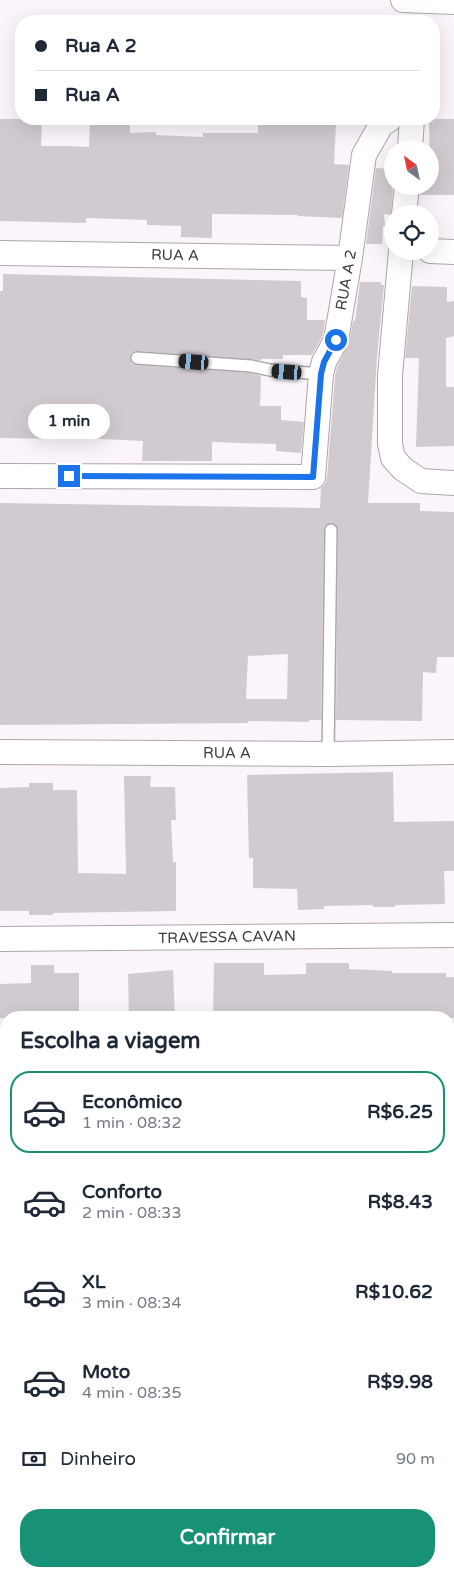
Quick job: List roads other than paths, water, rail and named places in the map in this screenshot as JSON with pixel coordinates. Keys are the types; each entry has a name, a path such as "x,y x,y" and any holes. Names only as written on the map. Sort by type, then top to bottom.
{"street":[{"path":"403,0 454,2"},
{"path":"430,15 432,1"},
{"name":"RUA A 2","path":"0,476 313,477 321,374 324,362 336,340 350,258 364,155 381,125"},
{"path":"411,140 412,125"},
{"path":"439,251 454,252"},
{"name":"RUA A","path":"0,253 350,258"},
{"path":"400,260 390,375 390,444 393,458 403,469 421,481 454,483"},
{"name":"RUA A","path":"0,752 328,754 454,752"},
{"name":"TRAVESSA CAVAN","path":"0,939 454,935"}],"lane":[{"path":"137,358 251,366 270,370 321,374"},
{"path":"328,754 328,639 331,530"}]}
